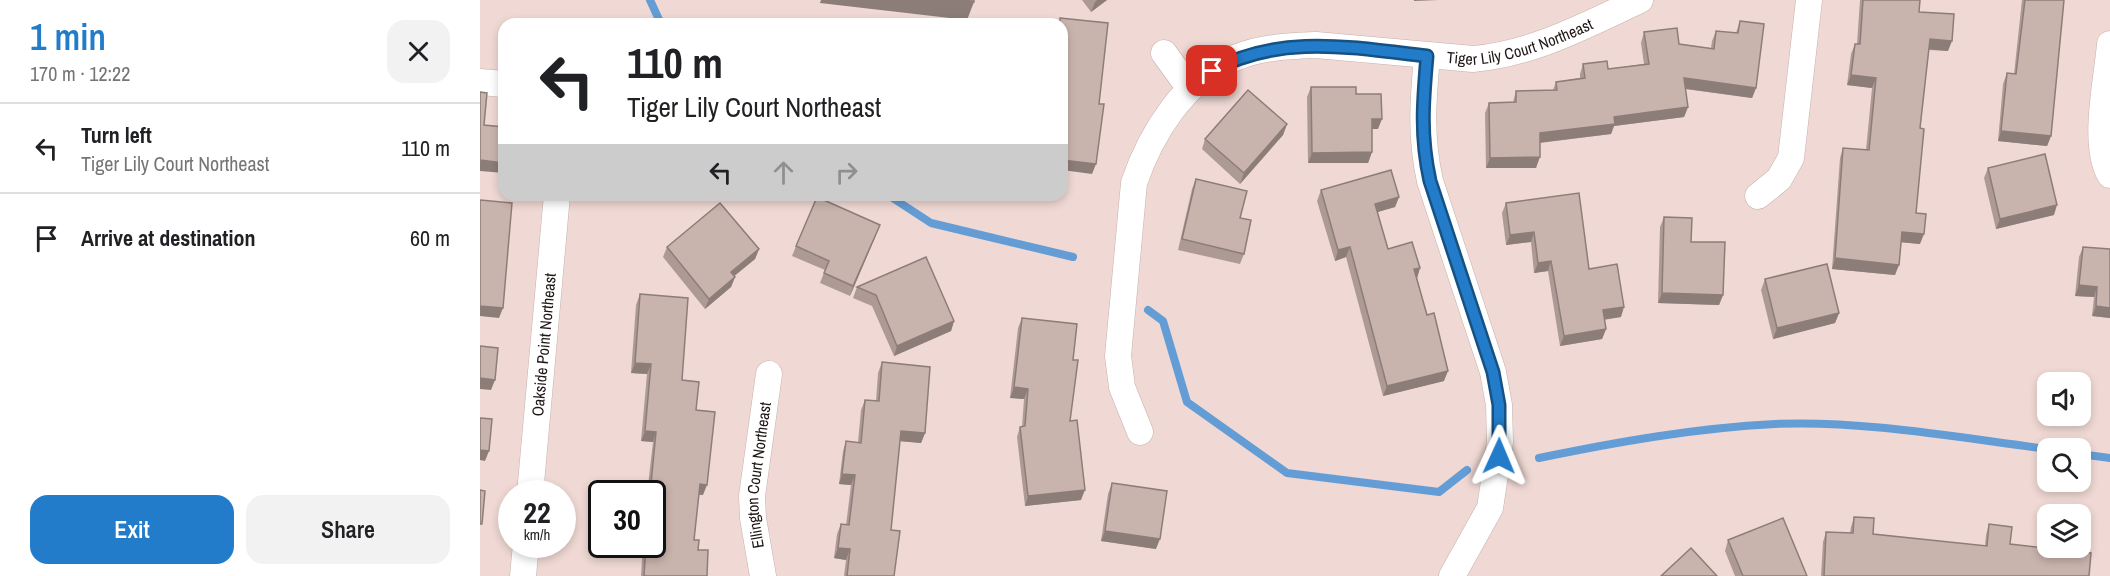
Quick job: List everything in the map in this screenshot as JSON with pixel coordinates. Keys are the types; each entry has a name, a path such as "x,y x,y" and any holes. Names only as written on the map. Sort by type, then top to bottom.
{"street":[{"name":"Tiger Lily Court Northeast","path":"1140,432 1122,387 1118,356 1134,183 1157,132 1190,89 1212,71 1235,58 1264,49 1316,45 1427,56 1473,59 1498,57 1569,33 1640,0"},
{"path":"1758,196 1779,179 1791,158 1809,0"},
{"path":"2110,44 2101,146 2104,164 2110,175"},
{"path":"1164,53 1190,89"},
{"path":"1427,56 1421,118 1423,150 1430,181 1493,372 1499,405 1500,442 1490,508 1452,576"},
{"path":"480,82 498,84"},
{"name":"Oakside Point Northeast","path":"531,480 557,201"},
{"name":"Ellington Court Northeast","path":"763,576 753,518 752,496 769,374"},
{"path":"523,576 525,558"}],"building":[{"path":"1863,0 1920,0 1919,12 1954,14 1952,41 1930,39 1920,128 1924,129 1916,213 1926,214 1924,234 1902,232 1899,265 1835,258 1843,148 1869,150 1876,78 1851,75 1855,44 1860,44"},
{"path":"2025,0 2064,0 2051,136 2001,131 2007,73 2016,74"},
{"path":"1068,19 1108,23 1099,104 1104,104 1096,164 1068,161"},
{"path":"1740,21 1764,24 1756,88 1684,78 1688,107 1614,117 1615,124 1540,133 1540,157 1490,158 1489,103 1516,102 1516,91 1557,90 1556,82 1585,78 1583,64 1607,61 1608,69 1649,64 1644,32 1677,28 1679,44 1714,49 1716,31 1738,33"},
{"path":"1311,87 1356,87 1356,94 1381,94 1382,119 1372,119 1372,152 1312,153"},
{"path":"1248,90 1287,124 1244,173 1205,139"},
{"path":"480,92 487,93 484,125 498,126 498,162 480,160"},
{"path":"2045,154 2057,205 2000,219 1988,168"},
{"path":"1391,170 1399,197 1375,204 1388,249 1412,242 1420,268 1414,269 1427,315 1434,313 1448,371 1387,386 1350,247 1338,250 1321,190"},
{"path":"1196,179 1247,191 1240,218 1251,220 1244,254 1182,239"},
{"path":"1579,193 1589,269 1617,264 1624,307 1603,310 1606,329 1564,336 1551,261 1538,263 1534,232 1510,235 1506,203"},
{"path":"480,200 512,203 503,308 480,306"},
{"path":"815,201 826,201 880,225 853,286 824,273 829,261 796,246"},
{"path":"720,203 759,249 731,272 735,277 709,299 667,247"},
{"path":"1664,217 1692,218 1691,242 1725,242 1723,295 1662,293"},
{"path":"2083,247 2110,249 2110,308 2096,306 2097,287 2079,285"},
{"path":"926,257 954,321 897,346 876,295 857,287"},
{"path":"1827,264 1839,313 1777,328 1765,279"},
{"path":"640,294 688,298 682,380 699,382 696,410 715,412 707,485 700,484 694,540 699,540 698,550 708,550 707,576 644,576 645,558 666,558 666,480 651,480 656,432 645,431 651,364 635,363"},
{"path":"1022,318 1077,324 1073,360 1078,360 1070,421 1077,420 1085,490 1028,496 1020,427 1025,426 1028,389 1014,387"},
{"path":"480,346 498,348 495,380 480,378"},
{"path":"882,362 930,367 925,433 901,431 891,530 900,531 894,576 847,576 850,549 838,548 841,524 849,525 855,475 842,474 846,441 861,443 865,400 879,401"},
{"path":"480,418 492,419 489,451 480,450"},
{"path":"1112,483 1167,491 1160,539 1105,531"},
{"path":"480,490 485,491 482,524 480,524"},
{"path":"1854,517 1874,518 1873,534 1987,546 1989,524 2012,527 2010,544 2037,547 2037,558 2091,558 2089,576 1824,576 1826,532 1853,533"},
{"path":"1783,518 1807,576 1743,576 1728,540"},
{"path":"1691,548 1717,576 1661,576"}],"waterway":[{"path":"650,0 658,18"},
{"path":"897,201 931,223 1073,257"},
{"path":"1148,310 1163,321 1187,402 1287,473 1439,492 1467,470"},
{"path":"1539,458 1656,436 1715,429 1808,423 1877,427 2037,447"},
{"path":"2091,455 2110,458"}],"route":[{"path":"1212,71 1235,58 1264,49 1292,46 1316,45 1427,56 1421,118 1423,150 1430,181 1493,372 1499,405 1499,456"}]}
